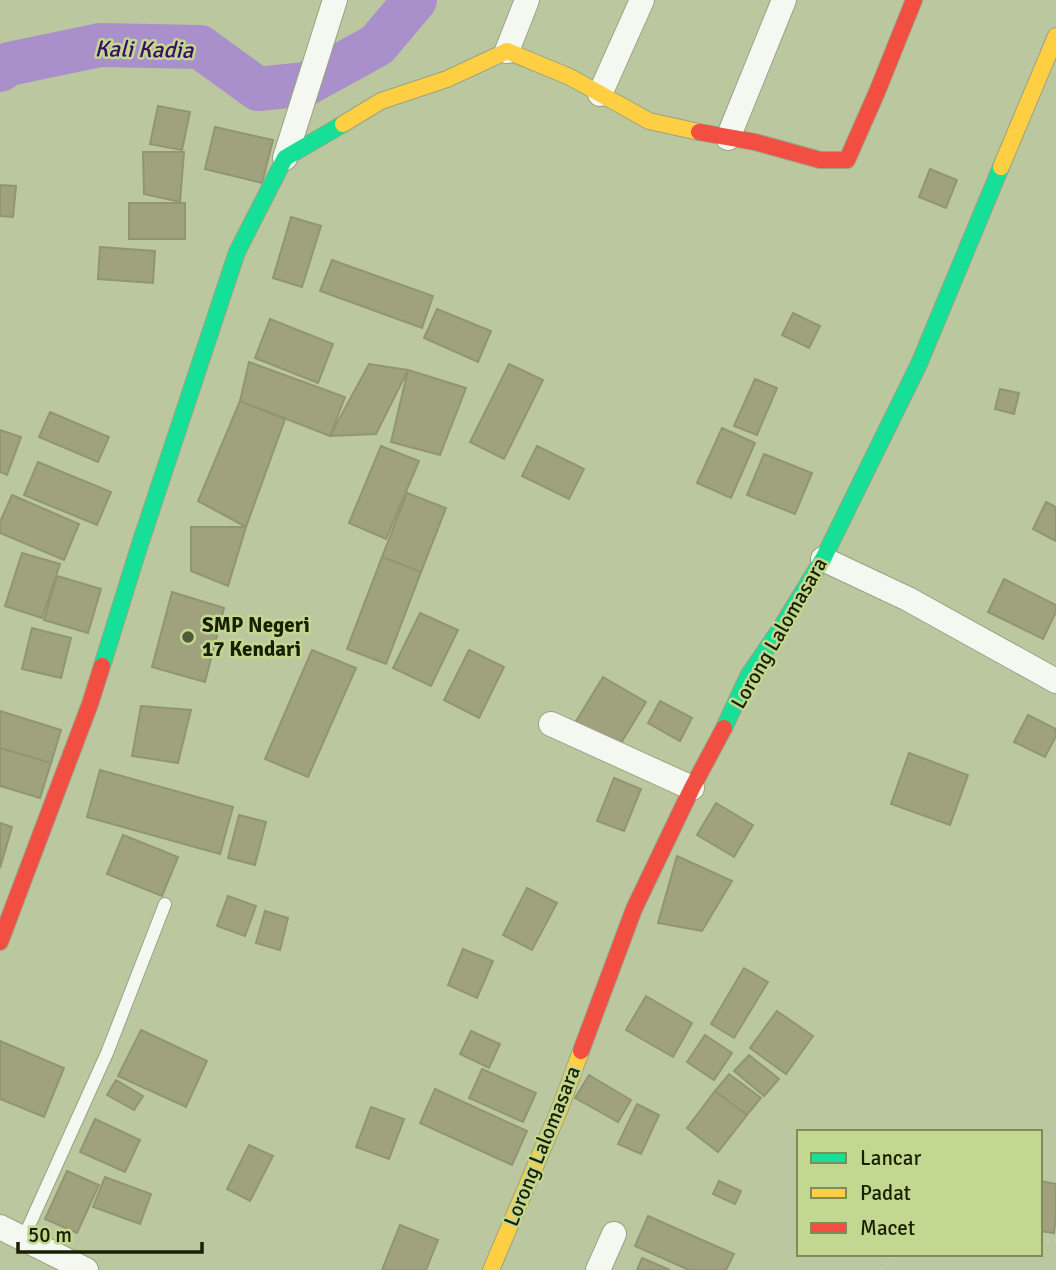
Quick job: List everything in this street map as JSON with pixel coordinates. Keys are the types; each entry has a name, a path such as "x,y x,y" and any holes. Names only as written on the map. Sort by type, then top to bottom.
{"street":[{"path":"0,942 90,704 237,251 285,158 335,0"},
{"path":"285,158 382,101 447,79 507,51 527,0"},
{"path":"600,93 642,0"},
{"path":"727,138 784,0"},
{"path":"507,51 570,77 649,121 755,142 820,160 847,160 914,0"},
{"name":"Lorong Lalomasara","path":"491,1270 560,1108 634,909 748,676 823,559 919,364 1056,36"},
{"path":"823,559 908,599 1056,681"},
{"path":"551,724 692,788"},
{"path":"0,1227 86,1270"},
{"path":"598,1270 614,1234"}],"lane":[{"path":"23,1239 107,1053 165,904"}],"building":[{"path":"158,106 190,112 182,150 150,144"},
{"path":"215,127 273,140 262,183 205,169"},
{"path":"143,152 184,152 180,202 144,194"},
{"path":"930,169 957,180 946,208 919,197"},
{"path":"0,185 16,186 13,217 0,216"},
{"path":"129,203 185,203 185,239 129,239"},
{"path":"291,217 321,226 302,287 273,278"},
{"path":"100,247 155,251 153,283 98,279"},
{"path":"332,260 433,296 422,328 320,291"},
{"path":"437,309 491,331 478,362 424,338"},
{"path":"793,313 820,326 809,348 782,335"},
{"path":"270,319 333,344 318,383 255,358"},
{"path":"249,362 345,397 330,436 240,401"},
{"path":"369,364 408,370 376,434 330,436"},
{"path":"509,364 543,380 504,459 470,442"},
{"path":"408,370 466,388 440,455 391,442"},
{"path":"755,379 777,388 757,435 734,426"},
{"path":"1000,389 1019,393 1014,414 995,409"},
{"path":"240,401 285,419 246,527 198,501"},
{"path":"50,412 109,437 98,462 39,437"},
{"path":"722,428 755,443 731,498 697,483"},
{"path":"0,430 21,437 7,475 0,472"},
{"path":"381,446 419,461 386,539 349,523"},
{"path":"537,446 584,469 569,499 522,476"},
{"path":"764,454 812,473 795,514 747,495"},
{"path":"38,462 111,492 97,525 24,495"},
{"path":"407,493 446,508 421,572 382,557"},
{"path":"12,495 79,524 64,560 0,533 0,522"},
{"path":"1046,502 1056,507 1056,541 1033,529"},
{"path":"191,527 246,527 228,586 191,571"},
{"path":"22,553 60,564 42,618 5,606"},
{"path":"382,557 421,572 386,664 347,649"},
{"path":"57,576 101,589 88,633 44,620"},
{"path":"1004,579 1056,605 1056,612 1043,639 988,612"},
{"name":"SMP Negeri 17 Kendari","path":"172,592 224,608 205,682 152,667"},
{"path":"420,613 458,630 431,686 393,668"},
{"path":"32,628 71,638 61,678 22,669"},
{"path":"312,650 356,668 308,777 265,759"},
{"path":"469,650 504,667 479,718 444,700"},
{"path":"603,677 646,702 618,748 575,723"},
{"path":"660,701 692,718 680,741 648,723"},
{"path":"141,706 191,710 178,763 132,756"},
{"path":"0,711 61,730 51,763 0,748"},
{"path":"1028,715 1056,729 1056,736 1045,757 1014,742"},
{"path":"0,748 51,763 40,798 0,786"},
{"path":"909,753 968,775 950,825 891,804"},
{"path":"100,770 233,807 220,854 87,817"},
{"path":"614,778 641,789 624,831 597,821"},
{"path":"716,803 753,825 734,857 697,835"},
{"path":"239,815 266,822 255,865 228,858"},
{"path":"0,823 12,827 0,868"},
{"path":"123,835 178,857 162,896 107,874"},
{"path":"677,856 732,881 702,931 658,923"},
{"path":"527,888 557,903 532,950 503,935"},
{"path":"228,896 256,906 245,936 217,926"},
{"path":"265,911 288,918 280,950 256,943"},
{"path":"463,949 493,961 477,998 448,985"},
{"path":"744,968 768,982 734,1038 711,1024"},
{"path":"646,996 692,1023 673,1057 626,1030"},
{"path":"777,1011 813,1036 786,1074 750,1048"},
{"path":"141,1030 207,1061 186,1107 118,1076"},
{"path":"471,1031 500,1044 489,1068 460,1054"},
{"path":"705,1035 732,1053 714,1080 687,1062"},
{"path":"0,1041 64,1068 44,1117 0,1099"},
{"path":"749,1055 779,1079 764,1096 734,1071"},
{"path":"482,1069 536,1093 523,1122 469,1098"},
{"path":"729,1074 761,1098 747,1115 715,1091"},
{"path":"589,1075 631,1100 618,1122 575,1098"},
{"path":"116,1080 143,1096 134,1110 107,1095"},
{"path":"435,1089 527,1131 512,1165 420,1123"},
{"path":"715,1091 747,1115 718,1152 687,1128"},
{"path":"637,1104 659,1115 641,1154 618,1144"},
{"path":"371,1107 404,1119 389,1159 356,1147"},
{"path":"95,1119 140,1140 125,1172 80,1152"},
{"path":"249,1145 273,1156 250,1201 227,1189"},
{"path":"67,1171 99,1185 77,1233 45,1219"},
{"path":"105,1177 151,1194 140,1224 93,1207"},
{"path":"719,1181 741,1191 735,1204 713,1194"},
{"path":"1042,1181 1056,1184 1054,1233 1042,1231"},
{"path":"648,1216 734,1254 726,1270 689,1270 635,1246"},
{"path":"400,1225 438,1240 426,1270 382,1270"},
{"path":"642,1258 670,1270 637,1270"}],"waterway":[{"name":"Kali Kadia","path":"0,70 9,64 100,45 200,47 258,89 306,84 377,45 415,0"}],"traffic: fast":[{"path":"102,666 237,252 285,158 343,124"},
{"path":"724,728 748,676 823,559 919,364 1001,167"}],"traffic: slow":[{"path":"1001,167 1056,36"},
{"path":"343,124 381,101 447,79 507,51 570,77 649,121 699,132"},
{"path":"491,1270 560,1108 581,1051"}],"traffic: jam":[{"path":"699,132 755,142 820,160 847,160 914,0"},
{"path":"0,942 102,666"},
{"path":"581,1051 634,909 724,728"}],"place":[{"name":"SMP Negeri 17 Kendari","path":"188,637"}]}
